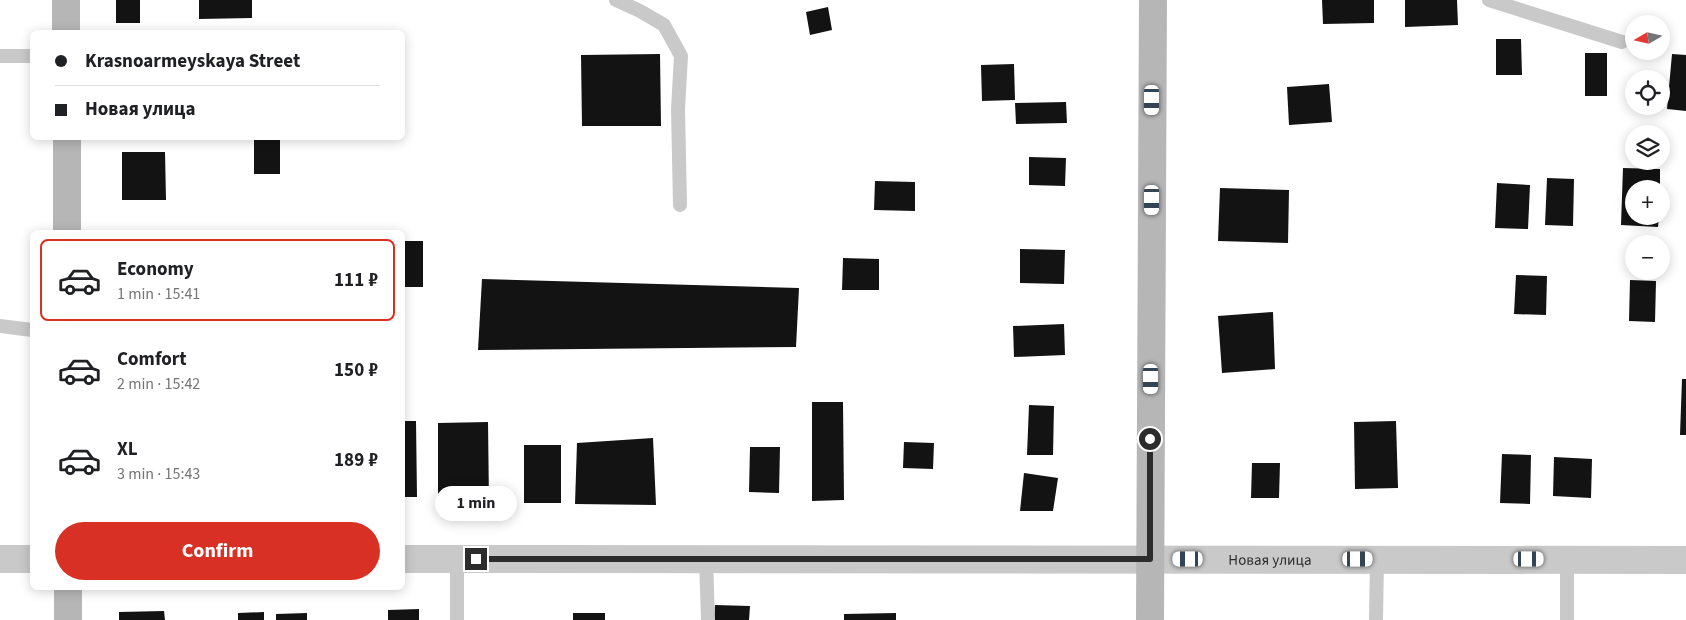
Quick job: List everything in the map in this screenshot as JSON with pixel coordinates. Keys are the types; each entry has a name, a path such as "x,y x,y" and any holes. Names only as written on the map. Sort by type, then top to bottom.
{"main road":[{"path":"66,0 66,30"},
{"path":"1150,620 1153,0"},
{"path":"67,140 68,230"},
{"path":"68,590 68,620"}],"street":[{"path":"0,559 30,559"},
{"name":"Новая улица","path":"405,559 1686,560"}],"lane":[{"path":"616,0 664,25 681,56 678,109 680,205"},
{"path":"1489,0 1622,42"},
{"path":"0,56 30,56"},
{"path":"0,326 30,330"},
{"path":"457,559 457,620"},
{"path":"706,559 708,620"},
{"path":"1376,620 1377,559"},
{"path":"1567,560 1567,620"}],"building":[{"path":"116,0 140,0 140,23 116,23"},
{"path":"199,0 252,0 252,18 199,19"},
{"path":"1322,0 1374,0 1374,23 1323,24"},
{"path":"1405,0 1457,0 1458,25 1405,27"},
{"path":"828,7 832,30 810,35 806,12"},
{"path":"1496,39 1521,39 1522,75 1496,75"},
{"path":"1585,53 1607,53 1607,96 1585,96"},
{"path":"660,54 661,126 582,126 581,55"},
{"path":"1672,54 1686,55 1686,111 1670,109"},
{"path":"1014,64 1015,100 982,101 981,65"},
{"path":"1329,84 1332,122 1289,125 1287,87"},
{"path":"1066,102 1067,123 1016,124 1015,103"},
{"path":"254,140 280,140 280,174 254,174"},
{"path":"122,152 165,152 166,200 122,200"},
{"path":"1029,157 1066,158 1065,186 1029,185"},
{"path":"1623,168 1625,170 1660,170 1660,180 1625,180 1625,225 1658,225 1658,227 1621,225"},
{"path":"1547,178 1574,179 1573,226 1545,225"},
{"path":"875,181 915,182 915,211 874,210"},
{"path":"1497,183 1530,185 1528,229 1495,228"},
{"path":"1220,188 1289,190 1288,243 1218,241"},
{"path":"405,241 423,241 423,287 405,287"},
{"path":"1020,249 1065,250 1064,284 1020,283"},
{"path":"843,258 879,259 879,290 842,290"},
{"path":"1516,275 1547,276 1546,315 1514,314"},
{"path":"482,279 799,288 796,347 478,350"},
{"path":"1630,280 1656,281 1655,322 1629,321"},
{"path":"1273,312 1275,369 1222,373 1218,316"},
{"path":"1064,324 1065,355 1014,357 1013,326"},
{"path":"1682,379 1686,379 1686,435 1680,435"},
{"path":"812,402 843,402 844,500 812,501"},
{"path":"1029,405 1054,406 1053,455 1027,455"},
{"path":"405,421 416,421 417,497 405,497"},
{"path":"1396,421 1398,488 1355,489 1354,422"},
{"path":"488,422 489,504 438,505 438,423"},
{"path":"653,438 656,505 575,504 577,443"},
{"path":"904,442 934,443 933,469 903,468"},
{"path":"524,445 561,445 561,503 524,503"},
{"path":"750,447 780,447 779,493 749,492"},
{"path":"1502,454 1531,455 1530,504 1500,503"},
{"path":"1554,457 1592,459 1591,498 1553,496"},
{"path":"1252,463 1280,463 1279,498 1251,498"},
{"path":"1024,473 1058,478 1053,511 1020,511"},
{"path":"715,605 750,606 749,620 714,620"},
{"path":"419,609 419,620 388,620 388,610"},
{"path":"164,611 165,620 119,620 119,612"},
{"path":"264,612 264,620 238,620 238,613"},
{"path":"307,613 307,620 276,620 276,614"},
{"path":"573,613 605,613 605,620 573,620"},
{"path":"896,613 896,620 844,620 844,614"}],"route":[{"path":"476,559 1150,559 1150,439"}]}
